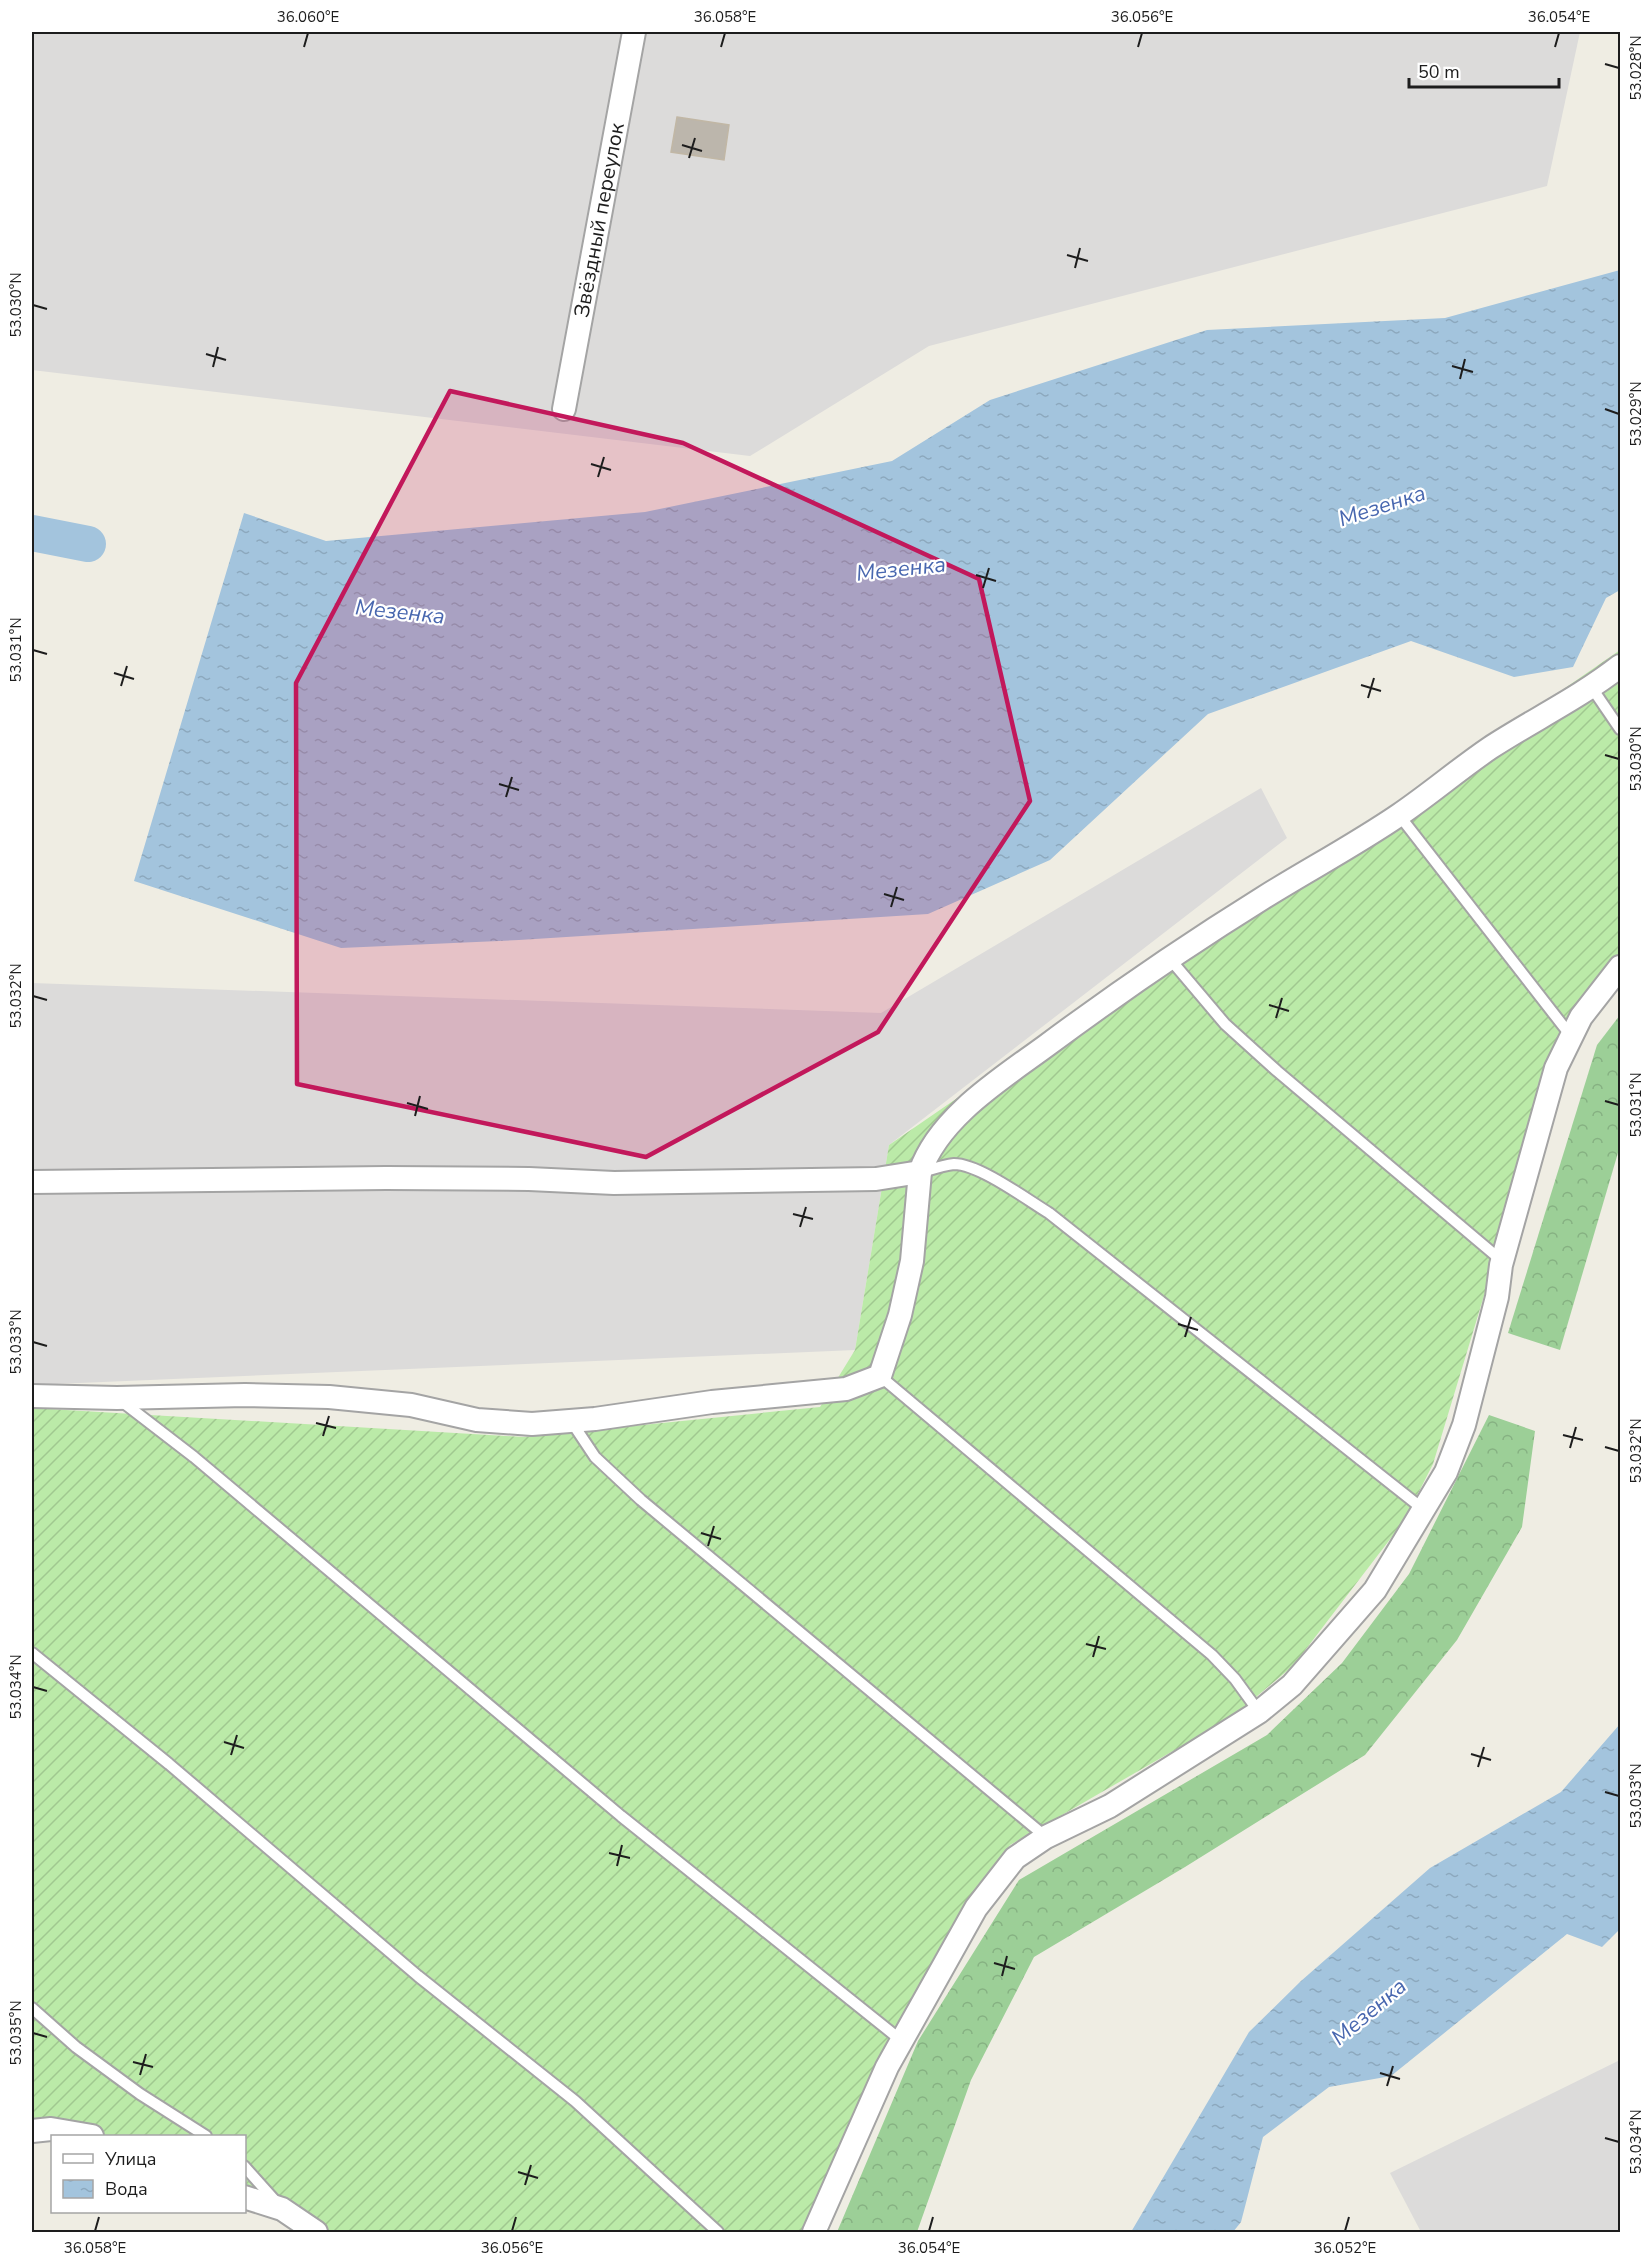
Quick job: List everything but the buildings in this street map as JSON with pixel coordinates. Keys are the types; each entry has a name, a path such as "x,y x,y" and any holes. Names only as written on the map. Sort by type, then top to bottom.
{"street":[{"name":"Звёздный переулок","path":"564,410 633,32"},
{"path":"32,1395 117,1398 245,1395 329,1397 411,1405 477,1420 532,1424 712,1402 846,1389 880,1376 900,1315 912,1261 920,1172 925,1156 943,1132 978,1096 1067,1030 1170,959 1262,899 1399,815 1490,748 1592,688 1620,666"},
{"path":"814,2232 887,2067 976,1908 1015,1858 1046,1836 1110,1806 1259,1712 1292,1685 1376,1590 1446,1472 1464,1425 1497,1296 1501,1265 1556,1068 1581,1017 1620,967"},
{"path":"32,1182 422,1178 614,1183 876,1179 920,1172"},
{"path":"32,2131 51,2129 86,2135"},
{"path":"246,2198 282,2209 315,2232"}],"lane":[{"path":"1592,688 1620,729"},
{"path":"1399,815 1571,1037"},
{"path":"1170,959 1225,1024 1277,1071 1495,1255 1501,1265"},
{"path":"920,1172 954,1164 969,1168 992,1178 1048,1213 1423,1509"},
{"path":"880,1376 1212,1655 1235,1679 1259,1712"},
{"path":"117,1398 194,1456 621,1816 902,2042"},
{"path":"571,1421 596,1456 641,1500 802,1636 890,1705 1046,1836"},
{"path":"32,1653 178,1772 418,1976 575,2101 718,2232"},
{"path":"32,2008 76,2047 140,2094 204,2135"},
{"path":"246,2168 282,2209"}],"highlighted area":[{"path":"450,391 683,443 979,579 1030,801 878,1032 646,1157 297,1084 296,683"}],"shaded area":[{"path":"32,32 1580,32 1547,186 929,346 750,456 32,370"},
{"path":"1261,788 1287,838 889,1145 855,1350 32,1385 32,983 881,1013"},
{"path":"1620,2060 1620,2232 1421,2232 1390,2173"}],"green space":[{"path":"1620,650 1620,964 1569,1015 1433,1464 1404,1521 1293,1666 1232,1717 1010,1845 887,2044 804,2232 296,2232 246,2193 246,2135 51,2135 51,2142 32,2137 32,1408 523,1437 820,1407 855,1350 889,1145 1204,928 1396,805"},
{"path":"1620,1015 1620,1146 1560,1350 1508,1333 1597,1045"},
{"path":"1489,1415 1535,1431 1522,1527 1457,1640 1365,1755 1185,1867 1034,1957 971,2080 917,2232 837,2232 918,2041 1019,1880 1267,1735 1342,1663 1409,1574"}],"water":[{"path":"1620,270 1620,590 1606,598 1573,667 1514,677 1411,641 1208,714 1050,860 928,914 519,940 341,948 134,881 244,513 326,541 645,512 892,461 990,400 1207,330 1445,318"},
{"path":"1620,1724 1620,1929 1602,1947 1567,1934 1391,2076 1329,2087 1263,2137 1241,2222 1233,2232 1131,2232 1249,2032 1301,1981 1430,1868 1561,1792"}],"waterway":[{"name":"Мезенка","path":"32,533 88,544"}]}
